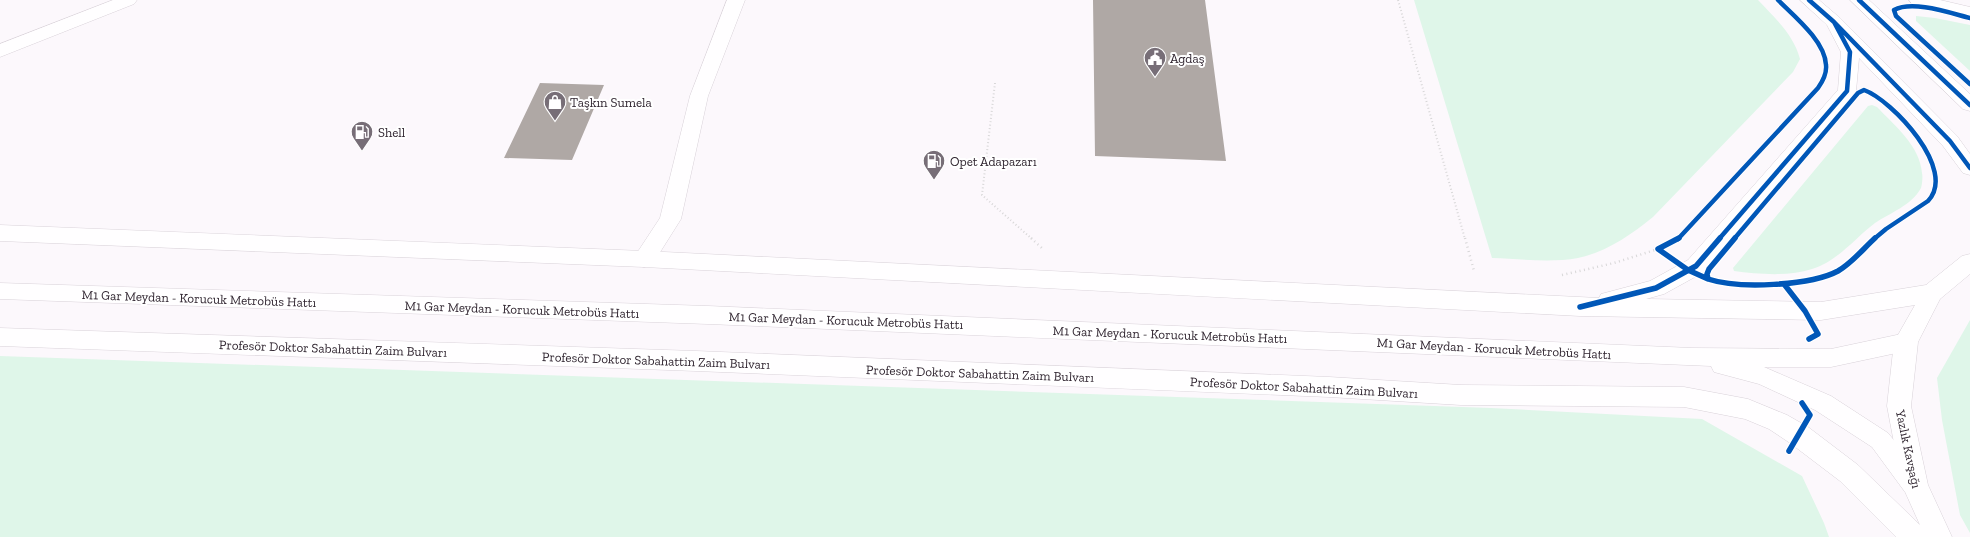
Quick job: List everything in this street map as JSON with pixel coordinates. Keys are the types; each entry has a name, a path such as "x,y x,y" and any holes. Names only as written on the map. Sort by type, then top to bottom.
{"main road":[{"path":"0,51 128,0"},
{"path":"644,259 670,219 699,96 736,0"},
{"path":"1810,0 1834,22 1950,141 1970,168"},
{"path":"1859,0 1970,105"},
{"path":"1918,0 1970,12"},
{"path":"1580,307 1656,288 1696,266 1847,91 1850,52 1834,22"},
{"path":"0,233 644,259 1580,307 1821,311 1932,293"},
{"name":"Yazlık Kavşağı","path":"1939,537 1915,485 1899,406 1906,342 1932,293 1970,262"},
{"name":"Profesör Doktor Sabahattin Zaim Bulvarı","path":"0,337 750,363 1461,395 1684,397 1748,409 1778,422 1799,435 1850,474 1914,537"}],"lane":[{"name":"M1 Gar Meydan - Korucuk Metrobüs Hattı","path":"0,291 747,316 1427,344 1692,358"},
{"path":"1692,358 1831,358 1906,342"},
{"path":"1692,358 1764,376 1823,403 1880,440 1915,485"}],"path":[{"path":"1398,0 1476,276"},
{"path":"995,83 982,195 1045,251"},
{"path":"1558,276 1614,263 1658,250 1664,246"},
{"path":"1658,250 1688,270"}],"green space":[{"path":"1414,0 1758,0 1789,35 1800,59 1793,72 1653,217 1618,242 1598,252 1578,258 1546,260 1492,258"},
{"path":"1916,16 1970,25 1970,71 1916,21"},
{"path":"1872,105 1877,107 1899,129 1912,145 1917,154 1920,163 1922,183 1917,194 1906,204 1875,223 1830,261 1812,269 1803,272 1783,274 1763,274 1734,271 1733,268 1868,106"},
{"path":"1970,320 1970,533 1960,515 1942,420 1937,378"},
{"path":"0,356 1491,408 1702,419 1802,476 1829,537 0,537"}],"building":[{"name":"Agdaş","path":"1093,0 1205,0 1226,161 1095,156"},
{"name":"Taşkın Sumela","path":"540,83 604,85 572,160 504,158"}],"cycle path":[{"path":"1708,279 1688,270 1658,249 1677,240 1818,88 1825,76 1827,64 1823,52 1807,29 1778,0"},
{"path":"1809,0 1834,22 1950,141 1970,168"},
{"path":"1859,0 1970,105"},
{"path":"1970,18 1918,7 1899,7 1894,10 1896,16 1970,84"},
{"path":"1580,307 1656,288 1696,266 1847,91 1850,52 1834,22"},
{"path":"1864,90 1875,94 1904,122 1931,157 1935,169 1936,183 1931,198 1917,210 1886,229 1849,264 1836,272 1825,276 1791,282 1752,285 1719,283 1708,279 1707,274 1709,269 1858,93 1864,90"},
{"path":"1784,284 1805,311 1818,334 1809,339"},
{"path":"1789,451 1810,415 1802,403"}],"place":[{"name":"Agdaş","path":"1155,78"},
{"name":"Taşkın Sumela","path":"555,122"},
{"name":"Shell","path":"362,152"},
{"name":"Opet Adapazarı","path":"934,180"}]}
